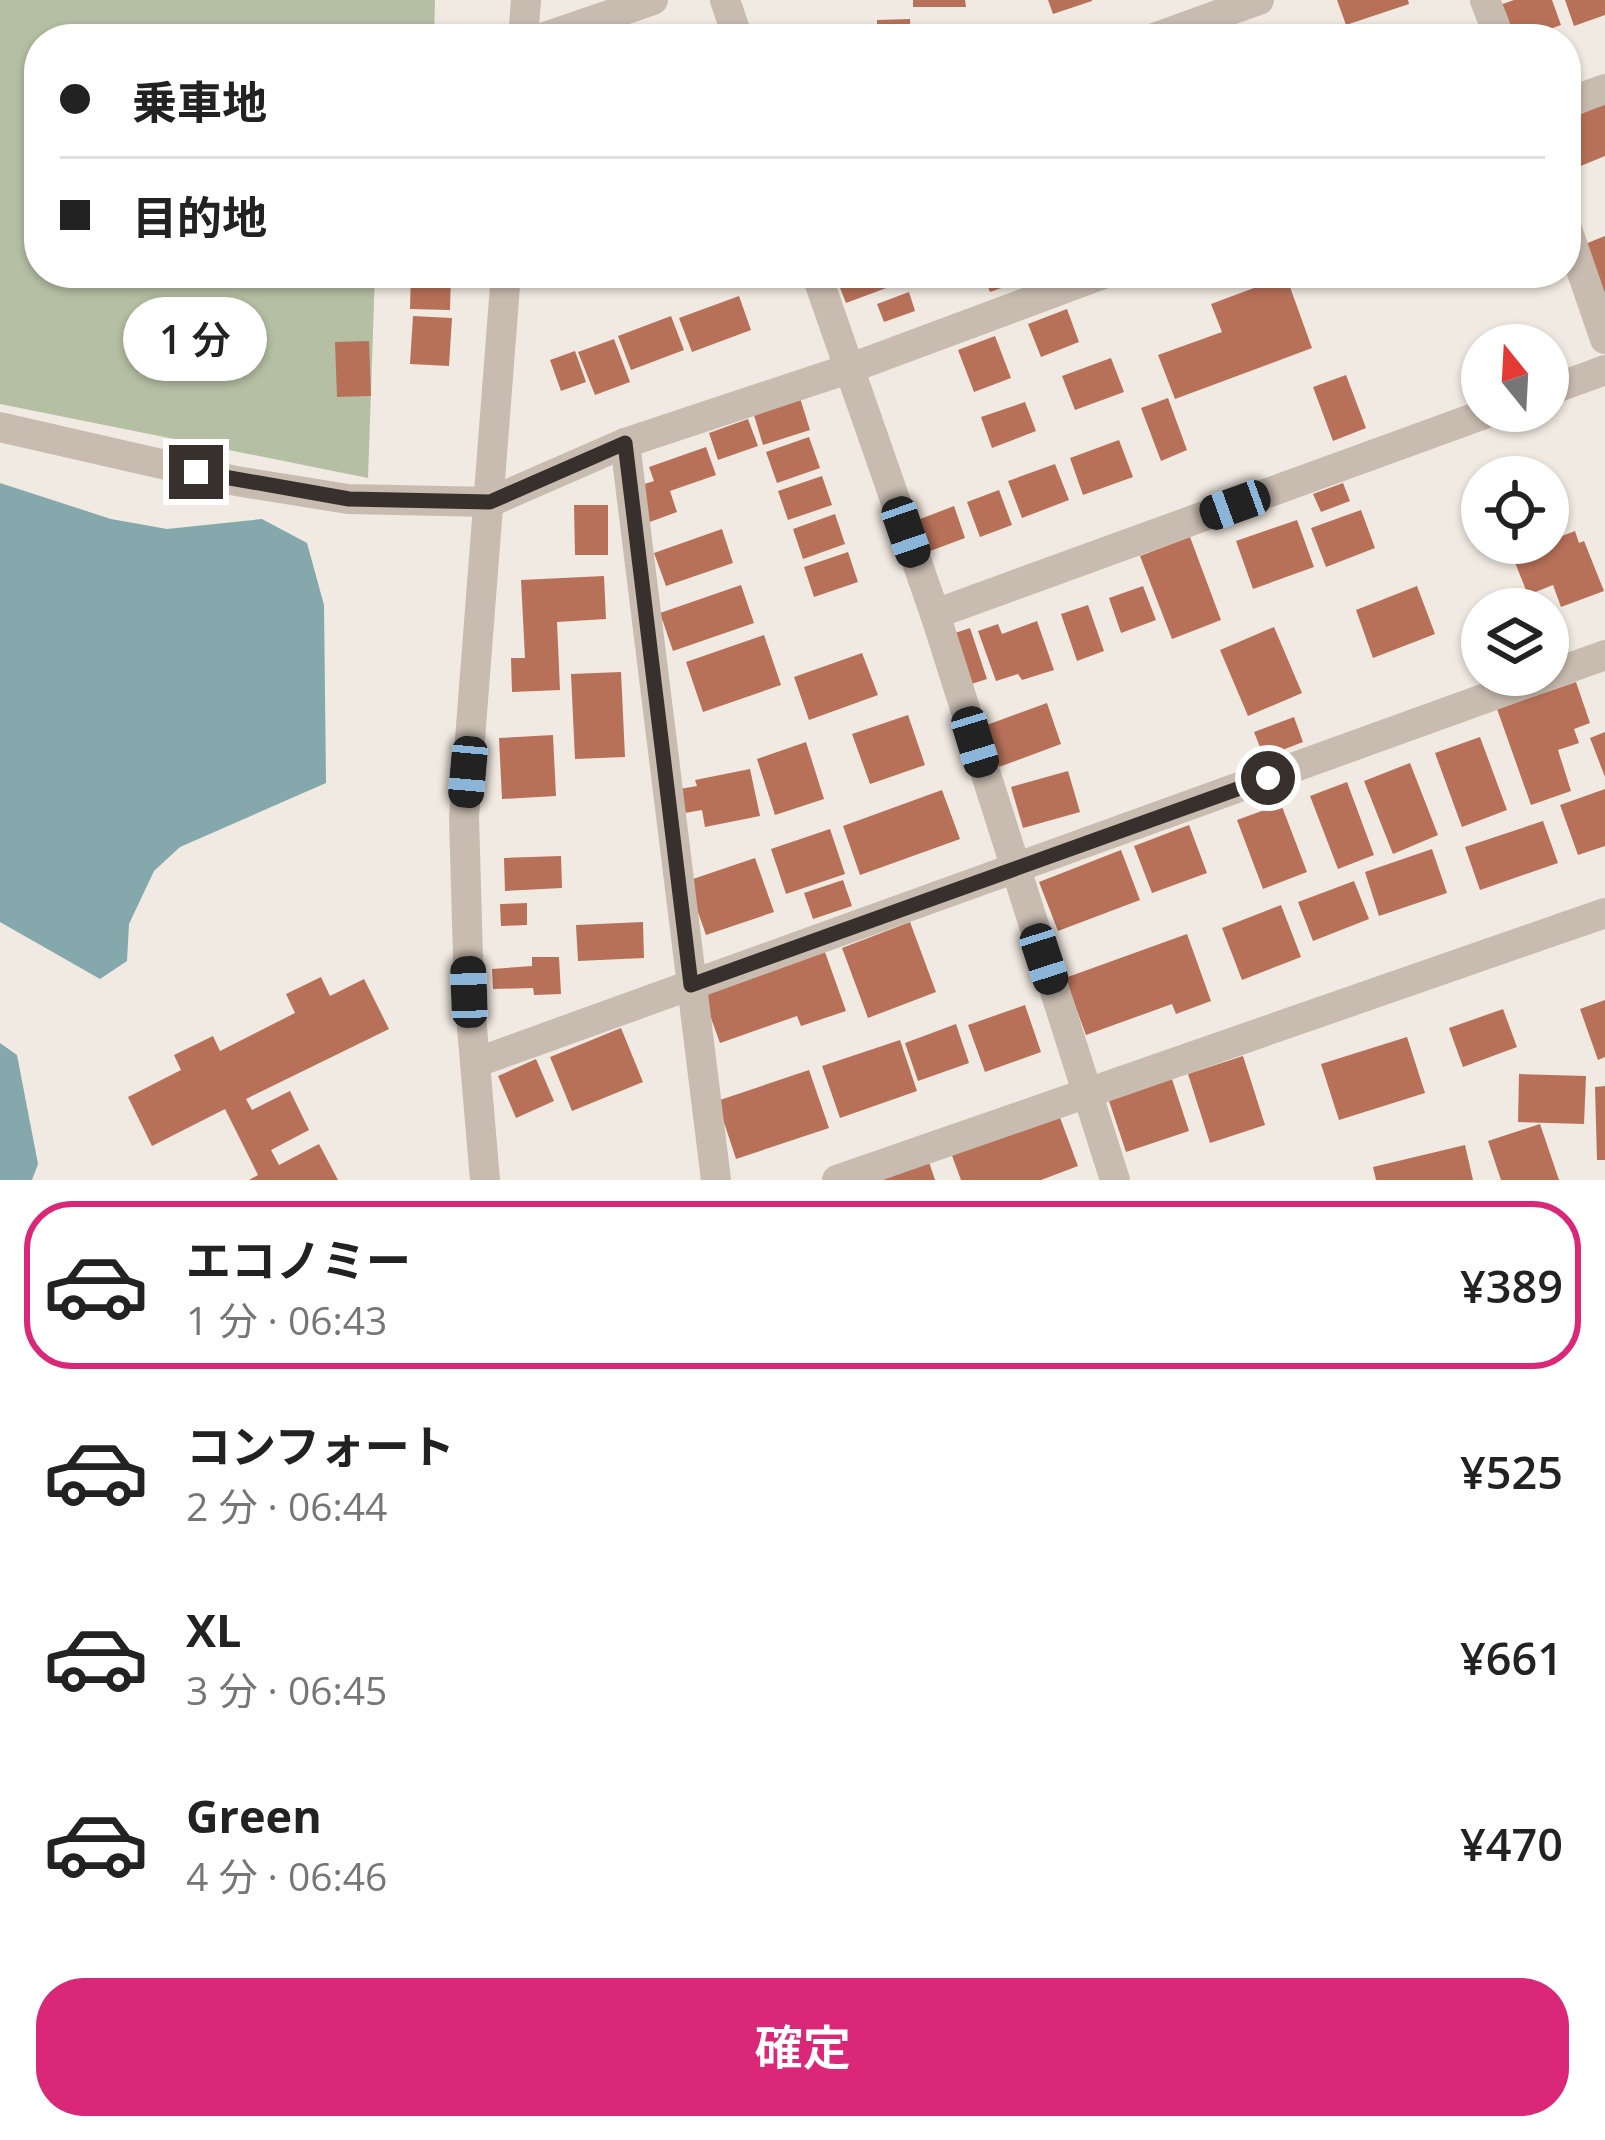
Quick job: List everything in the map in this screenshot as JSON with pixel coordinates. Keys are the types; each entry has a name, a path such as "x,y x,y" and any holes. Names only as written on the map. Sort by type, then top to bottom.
{"street":[{"path":"583,24 653,0"},
{"path":"1193,24 1259,0"},
{"path":"1581,269 1605,339"},
{"path":"484,1180 464,818 505,288"},
{"path":"821,288 934,614 1115,1180"},
{"path":"0,428 236,481 349,499 490,502 625,443 848,369 1066,288"},
{"path":"1569,383 1605,370"},
{"path":"934,614 1461,423"},
{"path":"625,443 716,1180"},
{"path":"475,1063 1605,655"},
{"path":"837,1180 1605,913"}],"green space":[{"path":"0,0 435,0 434,24 24,24 24,288 374,288 368,478 0,404"}],"water":[{"path":"0,483 111,519 167,529 262,519 307,543 324,605 326,783 180,847 154,871 129,924 127,961 100,979 0,922"},
{"path":"0,1043 17,1055 38,1164 32,1180 0,1180"}],"building":[{"path":"913,0 965,0 966,7 913,7"},
{"path":"1048,0 1092,0 1092,1 1053,14"},
{"path":"1337,0 1408,0 1409,4 1346,24"},
{"path":"1514,0 1552,0 1561,24 1500,24 1494,7"},
{"path":"1565,0 1605,0 1605,15 1573,24"},
{"path":"910,19 910,24 877,24 877,20"},
{"path":"1605,104 1605,156 1581,166 1581,114"},
{"path":"1605,236 1605,295 1585,244"},
{"path":"411,288 451,288 450,310 410,309"},
{"path":"840,288 886,288 846,303"},
{"path":"1254,288 1290,288 1312,348 1175,399 1158,355 1222,332 1211,304"},
{"path":"909,292 915,311 884,322 877,304"},
{"path":"739,296 751,330 692,352 679,318"},
{"path":"1067,309 1079,342 1041,357 1028,324"},
{"path":"413,316 452,318 449,366 410,364"},
{"path":"671,316 684,350 631,370 618,336"},
{"path":"995,336 1011,378 974,392 958,350"},
{"path":"614,339 630,382 595,395 578,352"},
{"path":"369,341 371,396 337,397 335,342"},
{"path":"575,351 586,382 561,391 550,360"},
{"path":"1111,358 1124,392 1075,410 1062,376"},
{"path":"1346,375 1366,428 1333,441 1313,387"},
{"path":"800,398 810,430 763,445 753,412"},
{"path":"1168,398 1187,450 1161,461 1141,408"},
{"path":"1025,402 1036,431 992,448 981,417"},
{"path":"748,419 758,446 718,460 709,433"},
{"path":"809,437 820,468 777,483 766,452"},
{"path":"1119,440 1133,477 1083,495 1070,458"},
{"path":"706,447 716,475 670,491 677,512 647,523 635,487 654,481 649,467"},
{"path":"1055,464 1069,500 1022,518 1008,481"},
{"path":"822,476 832,505 788,520 778,491"},
{"path":"1343,483 1350,501 1321,512 1313,494"},
{"path":"999,490 1012,525 980,537 967,502"},
{"path":"574,505 608,505 608,555 575,555"},
{"path":"954,506 965,538 922,554 910,523"},
{"path":"1361,510 1375,548 1326,567 1311,528"},
{"path":"835,514 845,544 803,559 793,529"},
{"path":"1297,520 1314,567 1253,589 1236,541"},
{"path":"722,529 733,563 666,586 654,553"},
{"path":"1575,531 1579,543 1584,541 1604,591 1569,604 1569,588 1525,588 1516,564 1569,564 1569,533"},
{"path":"1190,537 1221,620 1172,639 1140,556"},
{"path":"848,552 858,582 814,597 804,567"},
{"path":"604,576 606,619 557,622 560,690 512,692 511,658 525,658 521,580"},
{"path":"741,585 754,623 673,651 660,613"},
{"path":"1143,586 1156,620 1121,633 1109,598"},
{"path":"1417,586 1435,634 1373,658 1356,610"},
{"path":"1088,605 1104,651 1077,661 1061,614"},
{"path":"1037,621 1054,670 1022,680 1018,674 996,681 978,631 998,624 1002,634"},
{"path":"1274,627 1302,693 1248,716 1220,650"},
{"path":"970,628 987,679 965,686 949,635"},
{"path":"764,635 781,685 703,712 686,662"},
{"path":"862,653 878,695 809,720 794,677"},
{"path":"621,672 625,757 575,759 571,674"},
{"path":"1576,682 1590,723 1574,729 1579,743 1558,750 1571,791 1531,805 1497,709 1535,696 1569,696 1569,684"},
{"path":"1047,703 1061,744 999,767 984,726"},
{"path":"908,715 925,765 870,784 852,734"},
{"path":"1294,717 1303,742 1264,757 1254,732"},
{"path":"1605,732 1605,777 1590,738"},
{"path":"553,735 556,796 502,799 499,738"},
{"path":"1480,737 1507,810 1462,827 1435,753"},
{"path":"806,742 824,799 775,815 757,759"},
{"path":"1410,763 1438,835 1393,854 1364,781"},
{"path":"750,769 760,816 705,827 702,810 679,814 674,790 697,786 695,780"},
{"path":"1068,771 1080,812 1023,828 1011,787"},
{"path":"1347,782 1374,855 1338,869 1310,796"},
{"path":"1605,789 1605,846 1578,855 1560,805"},
{"path":"942,790 960,839 860,875 843,826"},
{"path":"1281,804 1307,872 1263,889 1237,820"},
{"path":"1543,821 1558,863 1480,890 1465,847"},
{"path":"1189,825 1207,873 1152,893 1134,846"},
{"path":"830,829 845,874 786,894 771,849"},
{"path":"1432,849 1447,893 1379,916 1365,872"},
{"path":"1121,850 1140,900 1058,931 1039,882"},
{"path":"561,856 562,888 505,891 504,858"},
{"path":"755,858 774,912 706,935 687,881"},
{"path":"843,880 852,906 813,919 804,893"},
{"path":"1354,881 1369,919 1313,941 1298,902"},
{"path":"527,903 527,925 501,926 500,904"},
{"path":"1281,905 1301,957 1242,980 1222,928"},
{"path":"643,922 644,958 578,961 576,925"},
{"path":"910,922 936,992 868,1018 842,948"},
{"path":"1187,934 1211,1001 1176,1014 1172,1004 1086,1035 1065,978"},
{"path":"825,952 846,1011 801,1026 797,1016 720,1043 703,996"},
{"path":"532,957 559,957 561,994 534,995 533,988 493,989 492,969 532,966"},
{"path":"321,977 330,996 364,979 389,1029 246,1099 252,1110 290,1091 309,1130 271,1150 279,1165 319,1144 338,1180 249,1180 258,1175 225,1109 152,1146 128,1097 181,1070 174,1055 213,1036 220,1051 295,1013 286,994"},
{"path":"1605,1000 1605,1057 1598,1060 1580,1009"},
{"path":"1025,1005 1041,1052 985,1072 968,1025"},
{"path":"1503,1009 1517,1047 1463,1067 1449,1028"},
{"path":"956,1024 969,1063 918,1081 905,1043"},
{"path":"621,1028 643,1082 572,1111 550,1057"},
{"path":"1407,1037 1425,1093 1339,1120 1321,1064"},
{"path":"900,1040 917,1091 840,1118 822,1066"},
{"path":"1243,1056 1265,1125 1210,1143 1188,1074"},
{"path":"536,1059 554,1101 516,1118 498,1076"},
{"path":"809,1070 829,1128 736,1159 717,1101"},
{"path":"1519,1074 1586,1076 1584,1124 1518,1122"},
{"path":"1172,1079 1189,1131 1126,1152 1109,1101"},
{"path":"1605,1086 1605,1160 1597,1160 1595,1087"},
{"path":"1059,1115 1078,1166 1041,1180 961,1180 951,1153"},
{"path":"1540,1124 1559,1180 1501,1180 1488,1141"},
{"path":"1465,1145 1473,1180 1376,1180 1373,1167"},
{"path":"929,1162 935,1180 882,1180"}],"route":[{"path":"196,472 349,499 490,502 625,443 691,985 1268,778"}]}
